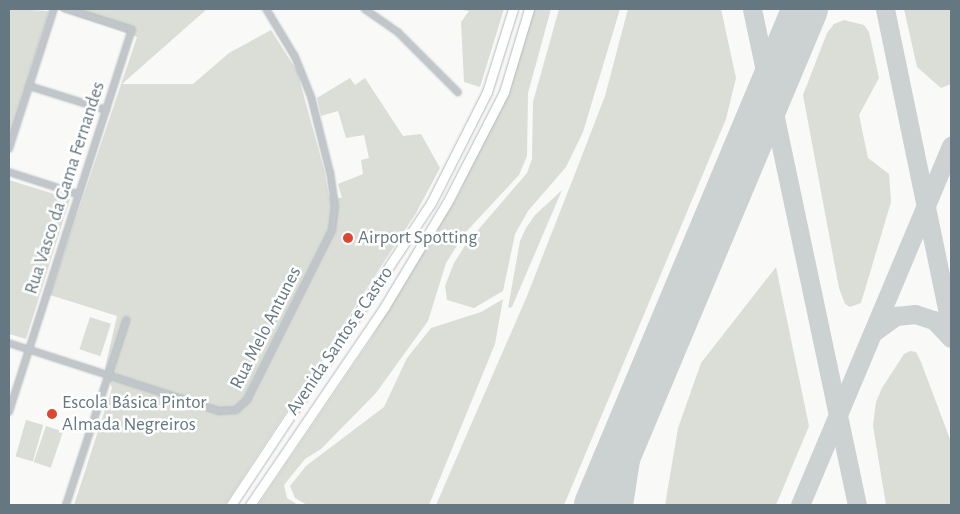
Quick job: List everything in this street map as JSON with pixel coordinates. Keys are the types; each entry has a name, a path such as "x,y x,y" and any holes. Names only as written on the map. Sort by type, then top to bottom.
{"main road":[{"name":"Avenida Santos e Castro","path":"231,505 430,203 487,92 513,9"},
{"name":"Avenida Santos e Castro","path":"250,505 385,306 452,195 504,92 529,9"}],"street":[{"path":"9,149 54,9"},
{"name":"Rua Vasco da Gama Fernandes","path":"9,412 132,30 65,9"},
{"name":"Rua Melo Antunes","path":"9,343 218,411 236,410 242,405 332,230 336,207 330,173 304,76 266,9"},
{"path":"365,9 398,32 458,92"},
{"path":"29,86 106,110"},
{"path":"9,172 78,194"},
{"path":"66,505 126,321"}],"shaded area":[{"path":"9,9 49,11 9,139"},
{"path":"55,9 207,9 122,84 193,84 229,53 271,30 297,71 325,173 329,197 342,198 338,184 363,174 361,160 369,158 364,135 346,138 338,111 321,116 317,98 350,78 355,85 365,78 403,136 421,134 440,168 416,213 225,505 74,505 112,388 105,368 117,316 50,295 137,37"},
{"path":"457,9 504,9 480,87 464,82 461,22 469,11"},
{"path":"533,9 551,9 528,93 527,156 519,175 465,233 446,263 428,321 376,393 321,449 305,459 284,485 287,498 298,505 258,505 371,339 458,195 514,71"},
{"path":"559,9 620,9 583,132 566,167 528,211 515,234 503,291 474,308 447,300 445,286 454,263 466,244 527,173 532,159 533,102"},
{"path":"628,9 721,9 736,78 726,119 564,505 436,505 527,296 576,171 605,96"},
{"path":"904,9 951,9 951,84 941,88 917,67"},
{"path":"844,20 864,25 869,32 879,78 859,115 868,158 889,174 891,202 861,303 850,307 845,304 839,288 803,95 827,33 834,24"},
{"path":"9,180 70,199 26,339 9,334"},
{"path":"562,190 512,307 508,308 520,241 535,215"},
{"path":"776,267 809,426 776,505 665,505 678,428 701,363"},
{"path":"503,299 495,344 429,505 307,505 295,498 290,486 306,466 384,407 407,358 431,328 481,312"},
{"path":"90,317 111,324 100,356 79,349"},
{"path":"910,351 916,352 921,362 951,442 951,505 886,505 873,426 876,402 882,388 904,354"},
{"path":"26,420 43,425 33,461 16,457"},
{"path":"46,426 63,432 51,468 34,462"}],"taxiway":[{"path":"752,9 857,505"},
{"path":"787,53 811,9"},
{"path":"885,9 951,327"},
{"path":"800,505 951,145"},
{"path":"875,331 896,316 915,314 934,320 951,338"},
{"path":"623,505 632,447 648,384"}],"runway":[{"path":"597,505 805,9"}],"place":[{"name":"Airport Spotting","path":"348,238"},
{"name":"Escola Básica Pintor Almada Negreiros","path":"52,414"}]}
